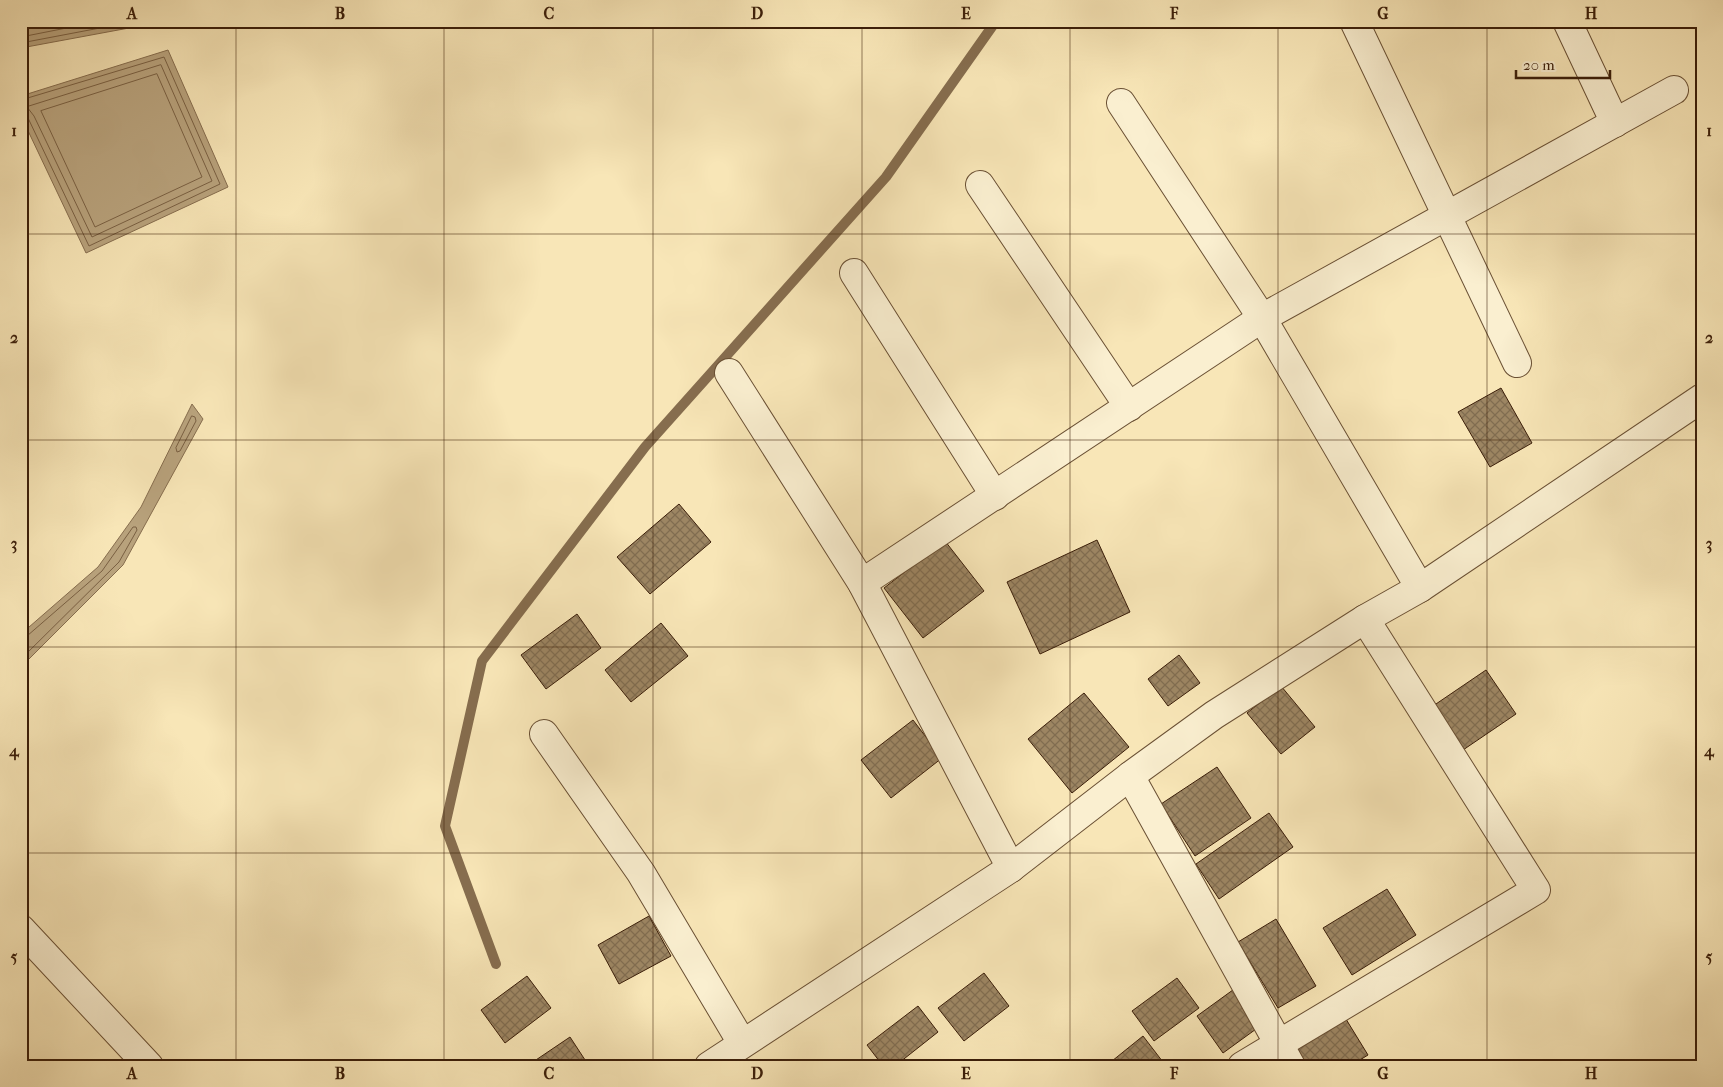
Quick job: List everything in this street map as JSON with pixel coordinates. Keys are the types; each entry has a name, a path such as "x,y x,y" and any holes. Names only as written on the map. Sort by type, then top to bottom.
{"street":[{"path":"1354,21 1517,363"},
{"path":"1567,21 1615,123"},
{"path":"862,583 1262,318 1674,90"},
{"path":"1121,103 1262,318 1420,588"},
{"path":"980,186 1129,406"},
{"path":"854,273 995,496"},
{"path":"729,373 862,583 1011,868"},
{"path":"709,1066 1011,868 1130,776 1214,715 1365,619 1420,588 1702,398"},
{"path":"1242,1066 1284,1054 1536,890 1365,619"},
{"path":"544,734 641,873 742,1043"},
{"path":"1130,776 1284,1054"},
{"path":"21,929 149,1066"}],"path":[{"path":"1632,1066 1643,1060 1645,1066"}],"water":[{"path":"21,21 127,21 129,28 21,48"},
{"path":"168,50 228,187 86,253 21,116 21,96"},
{"path":"192,404 203,419 123,565 21,665 21,634 98,567 141,507"}],"building":[{"path":"1501,388 1532,443 1490,467 1458,412"},
{"path":"679,504 711,542 650,594 617,557"},
{"path":"1097,540 1130,612 1040,654 1007,582"},
{"path":"945,541 984,591 923,638 884,588"},
{"path":"577,614 601,648 546,689 521,655"},
{"path":"661,623 688,656 631,702 605,670"},
{"path":"1179,655 1200,683 1168,706 1148,679"},
{"path":"1486,670 1516,714 1463,750 1433,706"},
{"path":"1281,686 1315,727 1281,754 1247,713"},
{"path":"1084,693 1129,747 1072,793 1028,739"},
{"path":"913,720 942,758 891,798 861,760"},
{"path":"1217,767 1251,818 1195,856 1161,804"},
{"path":"1269,813 1293,847 1219,899 1196,864"},
{"path":"1387,889 1416,935 1352,975 1323,928"},
{"path":"649,916 671,956 619,984 598,945"},
{"path":"1276,919 1316,986 1278,1008 1238,942"},
{"path":"984,973 1009,1006 964,1041 938,1008"},
{"path":"527,976 551,1008 505,1043 481,1010"},
{"path":"1177,978 1199,1008 1154,1041 1132,1011"},
{"path":"1237,987 1263,1024 1223,1053 1197,1016"},
{"path":"918,1006 938,1032 895,1066 883,1066 867,1045"},
{"path":"1341,1011 1368,1055 1350,1066 1305,1066 1291,1042"},
{"path":"1143,1036 1166,1066 1116,1066 1112,1061"},
{"path":"570,1037 589,1066 527,1066"}],"waterway":[{"path":"496,964 445,826 482,661 645,447 886,177 996,21"}]}
